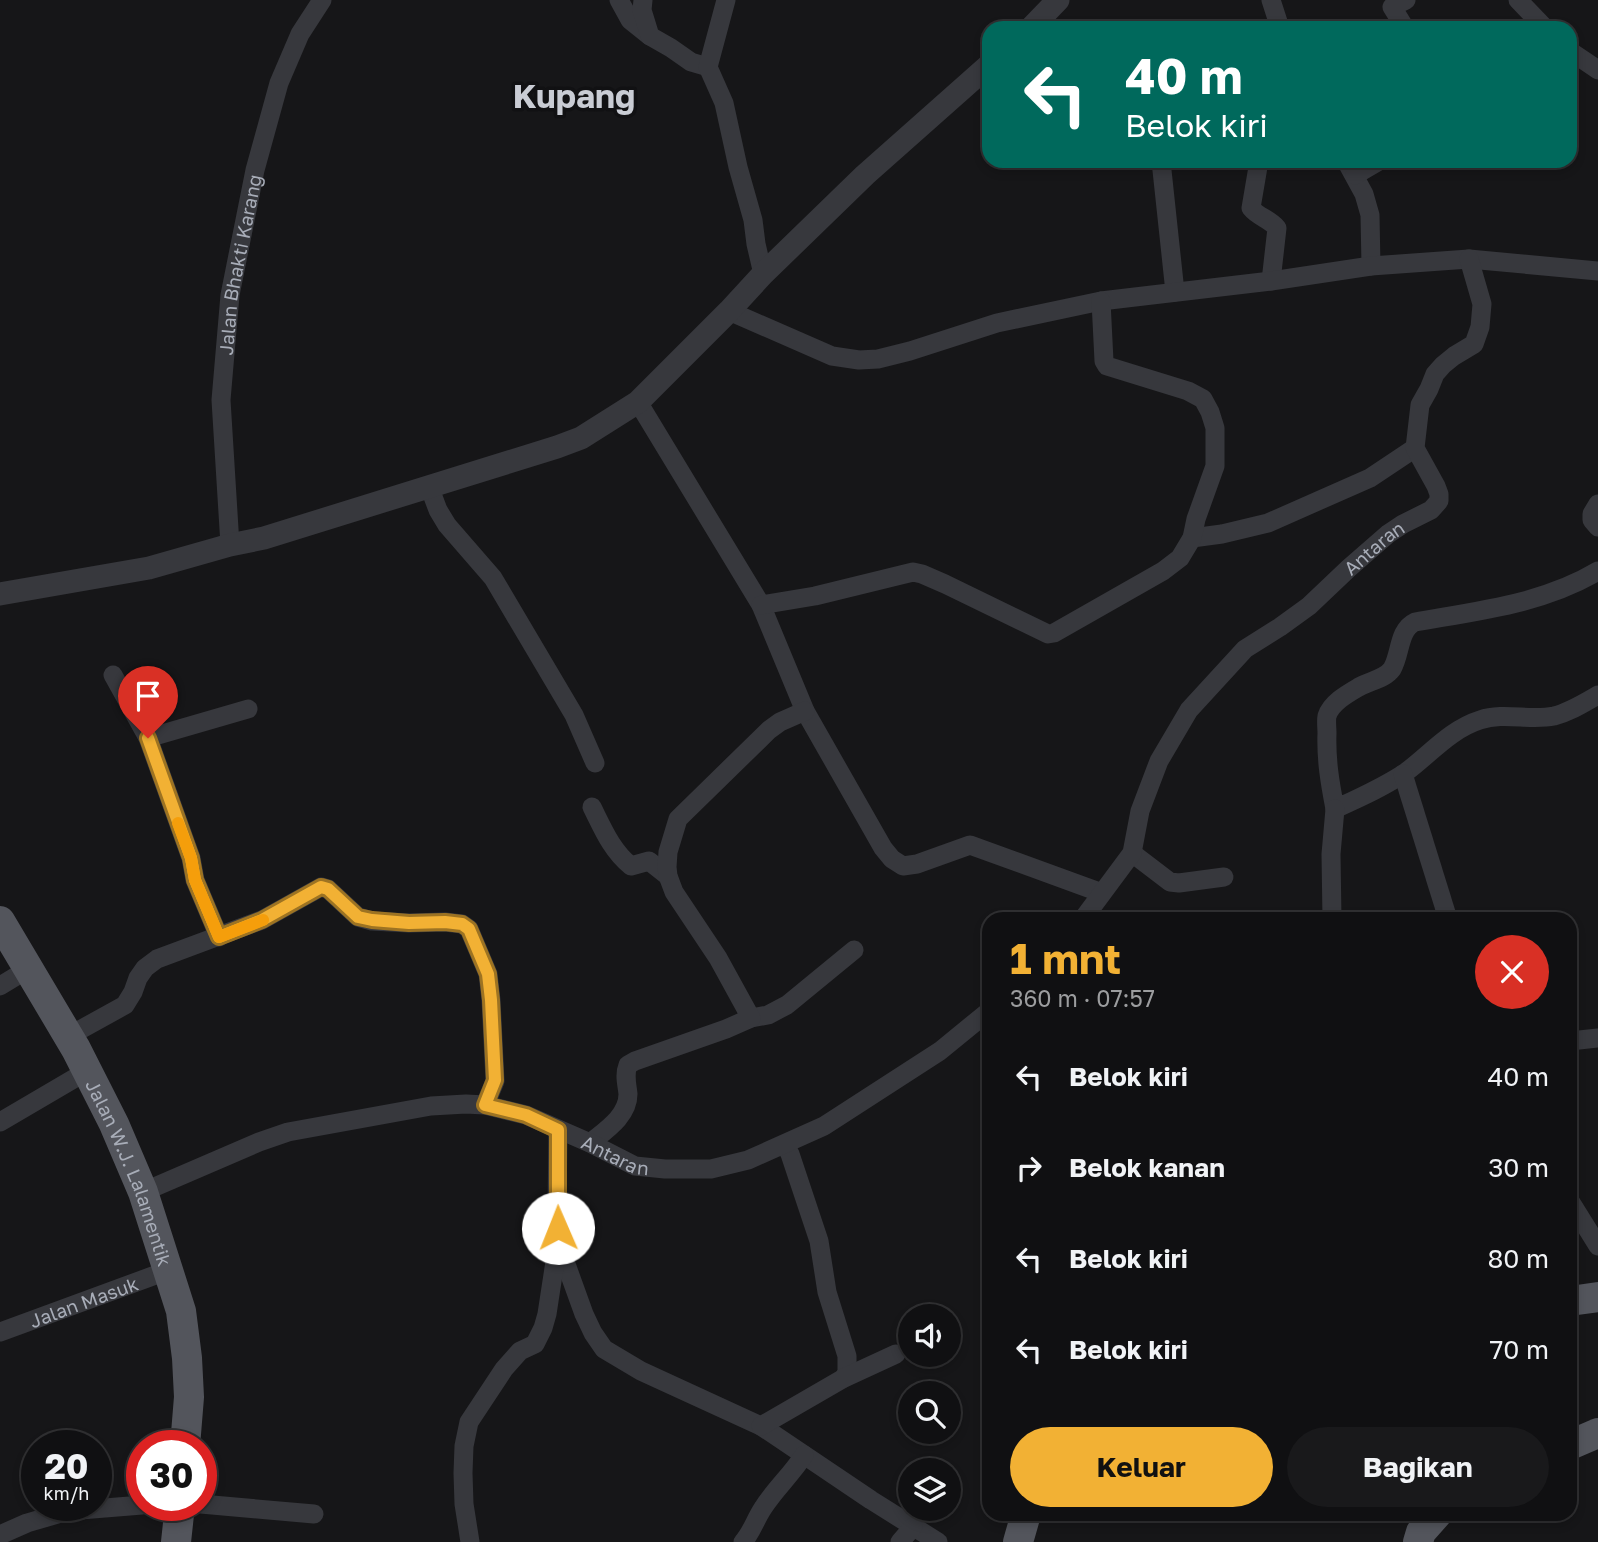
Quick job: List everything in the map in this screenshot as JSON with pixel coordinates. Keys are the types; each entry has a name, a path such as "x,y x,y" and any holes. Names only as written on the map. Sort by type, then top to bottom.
{"main road":[{"name":"Jalan W.J. Lalamentik","path":"0,921 69,1036 114,1124 144,1192 181,1311 189,1398 186,1430"},
{"path":"1577,1300 1598,1297"},
{"path":"1577,1442 1598,1433"},
{"path":"176,1542 178,1521"},
{"path":"1018,1542 1024,1521"},
{"path":"1418,1542 1431,1521"}],"street":[{"name":"Jalan Bhakti Karang","path":"230,545 221,400 230,296 255,170 279,83 300,34 322,0"},
{"path":"619,0 630,20 650,36 691,62 708,67"},
{"path":"643,0 642,10 650,36"},
{"path":"726,0 708,67 724,103 764,274"},
{"path":"1038,21 1058,0"},
{"path":"1271,0 1278,21"},
{"path":"1401,21 1392,7 1406,0"},
{"path":"1518,0 1538,21"},
{"path":"1577,56 1598,71"},
{"path":"0,594 149,568 264,538 581,438 638,402 865,175 982,71"},
{"path":"1162,168 1175,292"},
{"path":"1258,168 1251,208 1273,222 1277,228 1271,281"},
{"path":"1350,168 1364,194 1370,215 1371,266"},
{"path":"729,311 832,356 859,360 878,359 997,323 1101,301 1371,266 1469,259 1598,271"},
{"path":"1192,538 1268,523 1370,478 1415,448 1420,405 1434,374 1454,356 1474,344 1480,327 1482,304 1469,259"},
{"path":"761,605 815,596 913,572 945,584 1048,634 1085,616 1163,571 1180,558 1192,538 1199,509 1215,466 1215,428 1203,399 1188,391 1107,366 1104,362 1101,301"},
{"path":"638,402 761,605 805,712 883,848 892,859 903,866 917,864 970,845 1102,893"},
{"name":"Antaran","path":"1088,912 1132,853 1140,811 1158,761 1189,710 1245,649 1309,606 1388,534 1431,510 1439,501 1436,486 1415,448"},
{"path":"429,486 447,525 493,578 574,715 596,763"},
{"path":"1598,504 1592,514 1592,520 1598,527"},
{"path":"1332,912 1331,854 1335,809 1326,757 1327,715 1336,703 1370,681 1387,675 1393,668 1404,632 1415,622 1514,604 1553,592 1598,571"},
{"path":"113,675 148,738 191,858 195,880 219,937"},
{"path":"1335,809 1403,774 1464,726 1481,719 1496,717 1555,716 1598,695"},
{"path":"148,738 248,709"},
{"path":"751,1018 718,958 674,892 668,876 668,852 678,819 769,730 780,722 805,712"},
{"path":"1403,774 1446,912"},
{"path":"592,807 623,860 631,866 649,861 668,876"},
{"path":"1132,853 1170,883 1224,877"},
{"path":"69,1036 125,1005 138,978 157,958 262,920 321,887 328,889 358,917 367,920 466,925 488,974 491,1000 495,1080 485,1105"},
{"path":"590,1143 621,1116 628,1098 628,1065 787,1005 854,950"},
{"path":"0,986 27,969"},
{"name":"Antaran","path":"470,1542 464,1504 463,1473 464,1446 469,1422 503,1369 520,1351 534,1344 547,1314 558,1242 558,1130 635,1166 710,1169 748,1160 824,1126 940,1051 982,1017"},
{"path":"1577,1040 1598,1038"},
{"path":"0,1122 87,1071"},
{"path":"144,1192 288,1132 430,1105 485,1105 526,1115 558,1130"},
{"path":"785,1145 819,1241 827,1292 848,1356 844,1378"},
{"path":"1577,1212 1598,1246"},
{"path":"558,1242 584,1314 604,1349 641,1371 761,1426 938,1542"},
{"name":"Jalan Masuk","path":"0,1332 169,1270"},
{"path":"761,1426 844,1378 895,1354"},
{"path":"743,1542 763,1508 804,1455"},
{"path":"0,1535 27,1523 68,1511 126,1506"},
{"path":"217,1508 314,1514"},
{"path":"900,1542 913,1527"}],"slow traffic":[{"path":"178,823 191,858 195,880 219,937 263,920"}],"district":[{"name":"Kupang","path":"574,95"}],"route":[{"path":"148,738 191,858 195,880 219,937 262,920 321,887 328,889 358,917 409,923 445,922 466,925 488,974 491,1000 495,1080 485,1105 526,1115 558,1130 558,1228"}]}
